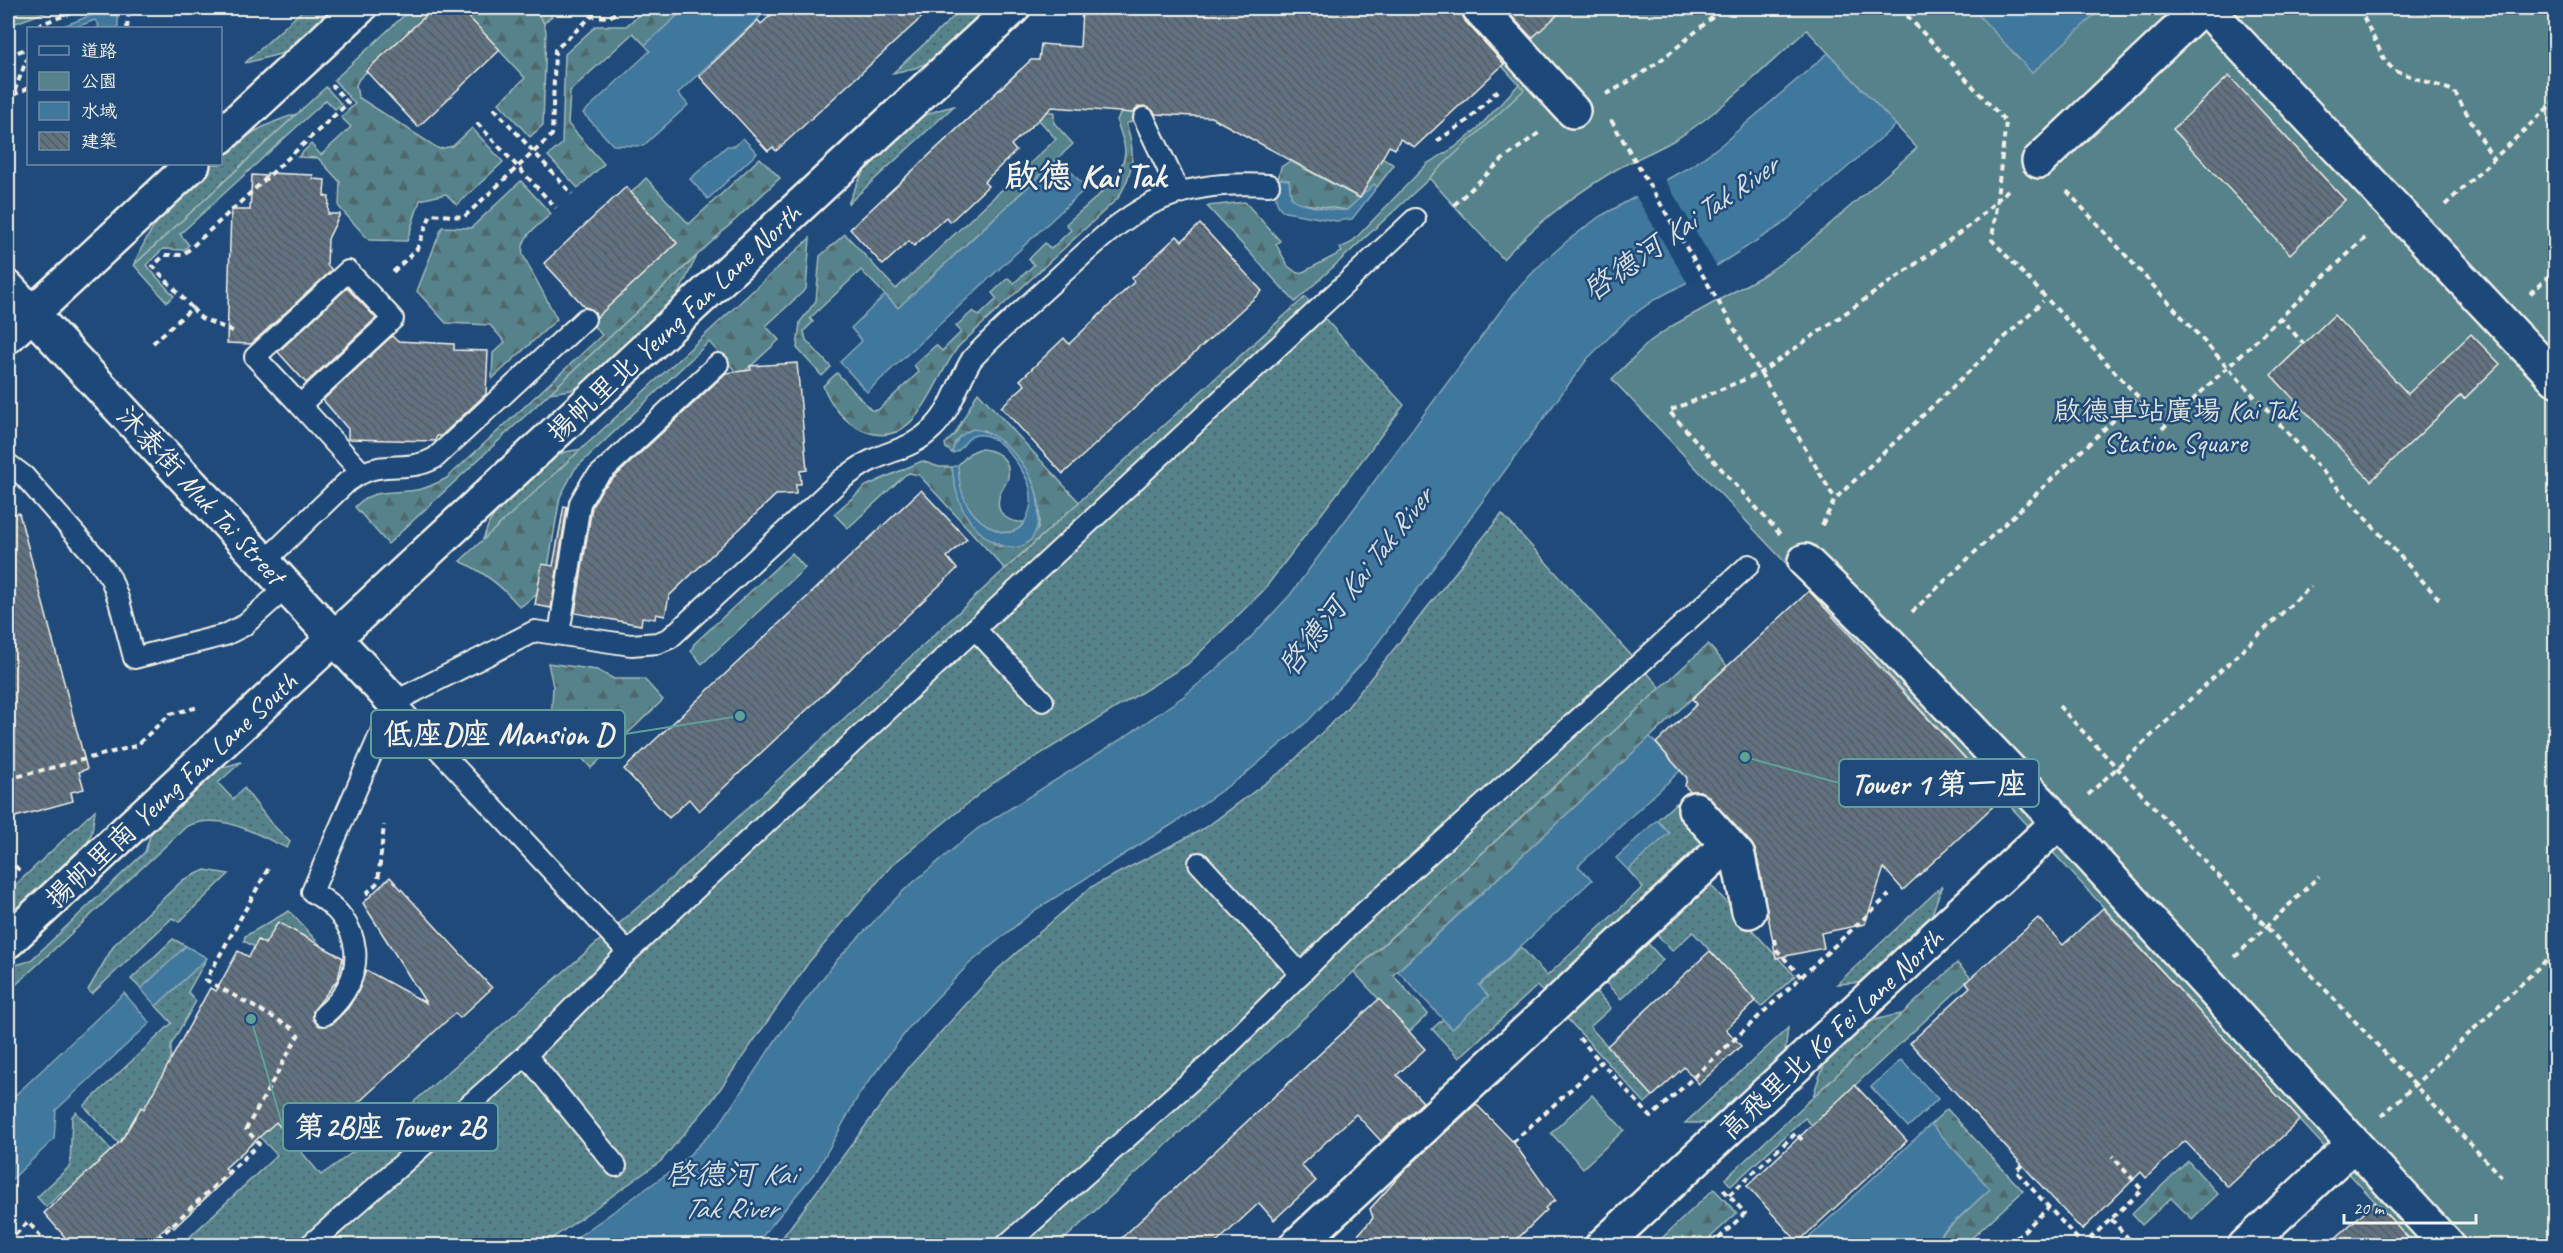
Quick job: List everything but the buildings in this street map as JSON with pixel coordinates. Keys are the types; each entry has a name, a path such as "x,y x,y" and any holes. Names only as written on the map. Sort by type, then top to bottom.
{"street":[{"path":"222,135 360,8"},
{"name":"揚帆里北 Yeung Fan Lane North","path":"335,639 1013,8"},
{"path":"1479,8 1573,111"},
{"path":"2039,160 2201,8"},
{"path":"2206,8 2556,379"},
{"path":"8,336 192,165"},
{"name":"沐泰街 Muk Tai Street","path":"8,288 394,702"},
{"path":"1805,561 1884,638 2059,822 2448,1245"},
{"name":"揚帆里南 Yeung Fan Lane South","path":"8,941 335,639"},
{"path":"1695,809 1738,856 1749,911"},
{"name":"高飛里北 Ko Fei Lane North","path":"1602,1245 2059,822"},
{"path":"1296,1245 1727,845"},
{"path":"2245,1245 2354,1143"}],"lane":[{"path":"1144,118 1179,192"},
{"path":"324,1015 339,1003 349,987 355,968 356,949 350,928 342,914 329,901 312,892 394,702 535,631 631,645 658,644 670,638 848,475 870,461 911,445 933,428 947,409 972,359 1109,230 1153,202 1179,192 1202,186 1236,183 1269,185"},
{"path":"309,1245 526,1055 628,952 1415,219"},
{"path":"300,405 393,320 348,271 255,357 362,473"},
{"path":"264,562 347,482 362,473 379,468 415,467 435,458 585,319"},
{"path":"559,634 580,503 585,492 600,474 718,364"},
{"path":"8,464 24,476 99,560 111,579 119,601 134,658 225,635 243,626 287,587"},
{"path":"1005,1245 1212,1062 1349,926 1749,565"},
{"path":"975,629 1043,700"},
{"path":"394,702 628,952"},
{"path":"1199,863 1301,974"},
{"path":"526,1055 616,1166"}],"path":[{"path":"40,27 41,24 86,8"},
{"path":"127,27 129,8"},
{"path":"390,274 417,249 431,214 464,217 552,135 555,50 592,16 610,17 621,8"},
{"path":"1900,8 2006,122 1992,240 2143,402"},
{"path":"2359,8 2385,61 2395,71 2454,92 2493,159"},
{"path":"8,56 27,48"},
{"path":"232,332 201,318 153,266 165,255 183,255 348,103 306,57"},
{"path":"27,59 14,95 27,88"},
{"path":"1437,141 1477,113 1529,62"},
{"path":"2417,232 2556,100"},
{"path":"494,108 572,194"},
{"path":"1606,113 1835,499 2043,302"},
{"path":"477,123 556,208"},
{"path":"1805,561 1669,411 1760,373 1971,225 2039,160 2440,600"},
{"path":"2162,429 2364,236 2372,244"},
{"path":"153,343 192,308"},
{"path":"2279,317 2304,344"},
{"path":"1884,638 2135,400"},
{"path":"2059,822 2311,586"},
{"path":"8,779 136,746 170,714 208,705 233,733"},
{"path":"2059,706 2504,1180"},
{"path":"350,928 357,902 378,882 384,825"},
{"path":"8,858 18,869 8,878"},
{"path":"150,1245 259,1144 246,1129 300,1032 206,980 268,869"},
{"path":"2206,984 2319,876"},
{"path":"1514,1143 1601,1062 1651,1117 1889,895"},
{"path":"2354,1143 2556,951"},
{"path":"1729,1196 1796,1133 1803,1141"},
{"path":"2022,1165 2016,1171 2083,1245 2142,1190 2112,1156"},
{"path":"1711,1245 1745,1213 1719,1185"},
{"path":"2008,1245 2049,1208"},
{"path":"2111,1219 2135,1245"},
{"path":"8,1242 28,1222 49,1245"}],"green space":[{"path":"16,8 56,8 8,26"},
{"path":"305,8 354,8 292,51 245,63"},
{"path":"412,8 434,8 359,79 356,85 358,97 439,149 453,146 472,128 503,162 457,205 446,194 420,200 407,241 369,240 339,207 340,182 318,158 298,157 311,144 321,155 351,127 341,117 355,104 334,80"},
{"path":"460,8 527,9 537,13 542,20 546,31 543,125 530,137 499,103 525,78"},
{"path":"507,8 561,8 544,23 537,14"},
{"path":"647,8 686,8 645,45 633,33 570,91 568,124 604,164 578,188 548,156 562,144 565,54 596,26 626,26"},
{"path":"963,8 995,8 937,59 915,68 893,73"},
{"name":"啟德車站廣場 Kai Tak Station Square","path":"1449,8 2555,8 2555,1245 2415,1245 1797,575 1612,379 1649,342 1672,326 1762,276 1799,251 1917,148 1807,30 1712,114 1678,138 1617,169 1586,189 1542,221 1503,259 1429,178 1524,90"},
{"path":"1021,69 1024,69 1045,112 1054,112 1054,123 1073,144 898,308 861,270 810,318 813,322 804,331 806,340 831,367 822,376 797,348 800,322 816,301 820,256 845,234 896,289 1056,139 1006,83"},
{"path":"1519,84 1525,90 1517,98 1295,302 1207,206 1245,202 1280,241 1276,244 1288,266 1297,273 1303,272 1342,252 1340,248 1351,243 1428,163 1454,148 1478,128"},
{"path":"326,87 341,104 335,109 326,100 180,234 189,245 184,250 163,249 146,265 174,296 167,302 134,265"},
{"path":"1167,103 1126,124 1131,143 1132,162 1127,180 1118,198 959,346 922,409 910,422 897,432 881,435 862,430 843,417 823,386 837,373 871,410 878,410 919,372 914,365 936,345 942,351 961,332 956,326 973,311 979,316 997,299 992,293 1008,278 1014,283 1034,265 1029,259 1045,243 1051,249 1071,230 1066,224 1111,182 1118,173 1125,152 1117,120 1124,105"},
{"path":"954,106 848,204 866,168 888,140 917,119"},
{"path":"297,114 134,265 156,223 187,186 208,165 222,165 222,153 257,130"},
{"path":"760,158 780,178 388,544 355,507 370,496 421,489 447,478 602,335 590,322 677,243 631,193 646,178 689,224"},
{"path":"1382,158 1394,165 1377,187 1375,185 1347,210 1298,203 1291,197 1289,180 1278,179 1281,167 1290,161 1359,198"},
{"path":"521,181 551,214 527,237 523,255 557,319 492,379 493,353 505,342 490,325 446,323 417,291 442,227 471,228"},
{"path":"810,238 806,289 766,326 779,340 740,376 709,342 575,469 560,497 547,573 536,595 520,607 493,581 460,561"},
{"path":"697,256 667,317 592,381 571,390 549,393"},
{"path":"1305,297 1404,405 1263,591 1188,664 993,783 892,865 809,962 711,1102 661,1161 543,1245 180,1246 277,1155 256,1133 276,1122 321,1175 371,1139 683,868 1005,569"},
{"path":"978,392 1079,502 1005,569 919,475 909,473 905,475 848,528 834,514 866,486 922,461 939,467 952,467 957,491 966,513 980,531 999,547 1038,529 1038,498 1033,484 1027,471 1008,449 984,430 955,442 952,453 946,448 945,444 955,434"},
{"path":"582,449 482,542 489,523 505,499 545,461 565,452"},
{"path":"979,449 996,453 1007,465 1008,477 998,504 1005,517 1025,522 1017,529 1009,532 990,528 974,514 963,498 958,465 970,453"},
{"path":"1502,514 1661,688 1058,1245 776,1246 910,1066 998,969 1091,887 1205,828 1287,767 1346,709"},
{"path":"792,553 805,568 702,664 691,651 694,644"},
{"path":"1708,644 1727,666 1393,975 1428,1014 1409,1032 1354,972"},
{"path":"548,663 597,670 614,679 644,679 663,700 591,768 551,724 553,686"},
{"path":"241,762 218,783 233,799 244,788 270,822 290,842 287,848 251,831 226,823 200,822 187,826 8,992 8,967 30,961 145,852 157,813 203,773"},
{"path":"1676,803 1714,845 1549,998 1537,986 1459,1058 1432,1029 1443,1019 1452,1028 1488,996 1479,986 1521,947 1547,976 1643,887 1628,870 1669,833 1657,820"},
{"path":"95,810 92,832 82,856 21,913 8,919 8,892"},
{"path":"205,870 229,874 179,922 172,918 92,994 88,990 114,945 183,880"},
{"path":"1705,879 1795,976 1761,1007 1693,932 1672,951 1651,928"},
{"path":"1942,886 1930,920 1865,982 1837,984"},
{"path":"289,911 334,960 320,984 244,941 245,936"},
{"path":"1642,937 1663,960 1621,999 1600,976"},
{"path":"173,939 186,946 141,989 131,979"},
{"path":"207,958 188,992 196,1001 171,1045 171,1073 123,1148 84,1106 172,1023 156,1006"},
{"path":"1957,963 1971,978 1812,1125 1805,1118 1731,1186 1725,1179"},
{"path":"1590,985 1611,1008 1590,1027 1653,1096 1645,1103 1561,1012"},
{"path":"1902,1014 1813,1097 1825,1063 1842,1039 1866,1023"},
{"path":"1788,1028 1785,1052 1773,1075 1730,1113 1708,1123 1685,1123"},
{"path":"1592,1095 1624,1130 1583,1168 1551,1133"},
{"path":"1947,1109 2023,1191 1964,1245 1929,1246 1990,1189 1931,1124"},
{"path":"76,1112 116,1155 76,1191 63,1192 46,1207 37,1197 70,1166 72,1116"},
{"path":"2188,1161 2218,1194 2192,1219 2171,1198 2142,1225 2132,1214"},
{"path":"1714,1189 1737,1213 1702,1245 1667,1245 1661,1239"}],"water":[{"path":"686,8 753,8 761,16 678,93 688,105 643,146 613,145 583,113 650,51 645,45"},
{"path":"1972,8 2102,8 2032,73"},
{"path":"100,12 118,16 118,27 98,27 99,25 95,20 76,27 61,27"},
{"name":"啓德河 Kai Tak River","path":"1828,53 1896,125 1780,226 1710,270 1654,300 1629,318 1588,358 1366,659 1308,721 1244,775 1176,822 1035,910 969,964 911,1025 860,1093 817,1170 761,1238 751,1246 565,1246 678,1166 719,1125 777,1038 836,961 903,891 977,829 1123,738 1184,696 1240,649 1290,595 1513,294 1538,267 1599,217 1693,165 1721,145"},
{"path":"743,138 757,153 708,199 690,179 727,146 735,146"},
{"path":"1059,158 1086,188 867,392 840,362 862,341 851,328 885,295 898,308"},
{"path":"1278,179 1289,180 1291,197 1295,200 1334,210 1347,210 1374,184 1377,187 1352,219 1336,221 1285,212 1277,201"},
{"path":"973,429 986,432 1003,443 1022,463 1031,479 1038,503 1038,523 1033,537 1024,545 1014,548 1001,546 989,539 977,529 960,504 952,467 958,465 965,501 975,515 990,527 1008,533 1017,530 1024,522 1030,508 1031,492 1026,477 1011,455 996,440 981,435 972,436 959,450 952,453 959,438"},
{"path":"1650,737 1681,770 1578,866 1592,880 1479,985 1488,996 1452,1029 1398,971"},
{"path":"1657,820 1669,833 1628,870 1616,858"},
{"path":"186,946 207,958 156,1006 141,989"},
{"path":"124,993 150,1023 56,1110 54,1139 8,1183 8,1102"},
{"path":"1901,1060 1938,1099 1908,1127 1871,1087"},
{"path":"1931,1124 1990,1189 1929,1245 1801,1245"}],"pier":[{"path":"1664,178 1718,269 1688,284 1634,193"}],"place":[{"name":"低座D座 Mansion D","path":"740,716"},
{"name":"Tower 1 第一座","path":"1745,757"},
{"name":"第2B座 Tower 2B","path":"251,1019"}],"district":[{"name":"啟德 Kai Tak","path":"1085,175"}]}
